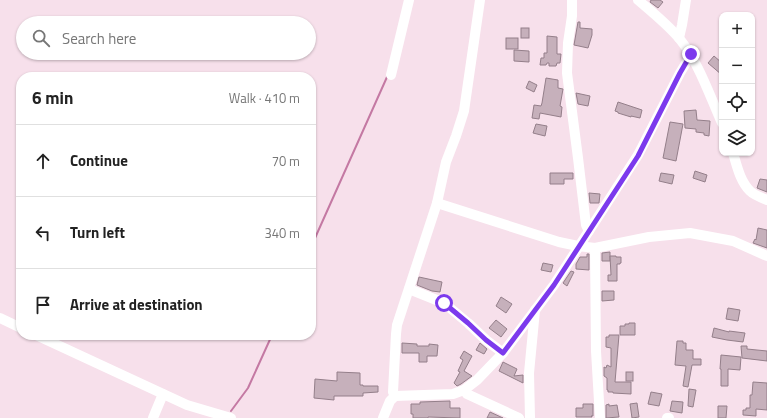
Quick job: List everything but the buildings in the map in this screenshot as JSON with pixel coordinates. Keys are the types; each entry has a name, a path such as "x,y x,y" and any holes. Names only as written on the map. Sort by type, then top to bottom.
{"street":[{"path":"391,75 409,0"},
{"path":"395,396 397,325 436,203 446,162 464,111 480,0"},
{"path":"572,0 567,73 586,225 589,231"},
{"path":"638,0 664,22 691,54 697,64 721,120"},
{"path":"679,38 686,0"},
{"path":"383,418 390,401 395,396 453,394 464,390 477,380 503,353 554,285 638,156 691,54"},
{"path":"734,156 739,174 744,184 751,192 767,200"},
{"path":"436,203 559,242 578,246 595,248 649,237 690,233 732,241 767,256"},
{"path":"595,248 596,351 600,418"},
{"path":"409,289 444,303 503,353"},
{"path":"530,418 529,373 535,310"},
{"path":"0,318 16,326"},
{"path":"47,340 187,405 213,416 231,418"},
{"path":"464,390 467,394 507,415 520,418"},
{"path":"153,418 163,394"}],"waterway":[{"path":"316,236 387,77"},
{"path":"231,411 248,388 270,340"}],"route":[{"path":"444,303 503,353 554,285 638,156 691,54"}]}
